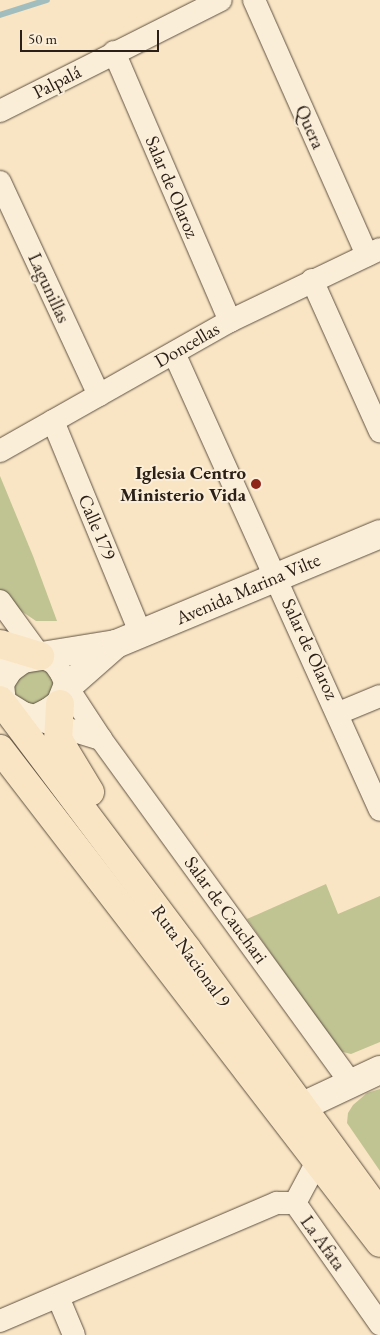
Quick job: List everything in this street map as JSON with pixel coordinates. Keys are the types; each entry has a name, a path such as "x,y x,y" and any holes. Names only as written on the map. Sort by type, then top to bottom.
{"main road":[{"path":"0,644 40,656"},
{"path":"1,702 5,755"},
{"name":"Ruta Nacional 9","path":"1,702 188,949 380,1214"},
{"path":"55,709 58,739 70,763 172,908 188,949"},
{"name":"Ruta Nacional 9","path":"5,755 380,1243"}],"street":[{"name":"Palpalá","path":"0,111 114,52 221,0"},
{"name":"Quera","path":"254,0 373,252"},
{"name":"Salar de Olaroz","path":"114,52 230,321"},
{"name":"Lagunillas","path":"0,182 99,395"},
{"name":"Doncellas","path":"0,452 230,321 373,252"},
{"path":"312,280 374,399 380,431"},
{"name":"Salar de Olaroz","path":"174,353 339,714 380,810"},
{"name":"Calle 179","path":"53,421 141,634"},
{"name":"Avenida Marina Vilte","path":"1,702 0,683 9,668 23,659 116,644 380,534"},
{"name":"Salar de Cauchari","path":"0,600 40,656 54,663 55,709 101,738 350,1082"},
{"name":"Avenida Marina Vilte","path":"55,709 116,644"},
{"path":"339,714 380,696"},
{"path":"1,702 16,714 55,709 101,738"},
{"path":"302,1106 350,1082 380,1070"},
{"name":"La Afata","path":"318,1160 295,1203 380,1324"},
{"path":"0,1321 277,1203 295,1203"},
{"path":"58,1297 74,1335"}],"green space":[{"path":"0,476 57,621 36,621 14,606 0,590"},
{"path":"43,669 49,673 55,687 40,709 14,701 12,680 16,674"},
{"path":"326,884 338,914 380,896 380,1042 351,1054 339,1051 247,919"},
{"path":"380,1089 380,1171 347,1123 348,1113 353,1105 367,1093"}],"waterway":[{"path":"0,15 47,0"}],"place":[{"name":"Iglesia Centro Ministerio Vida","path":"256,484"}]}
